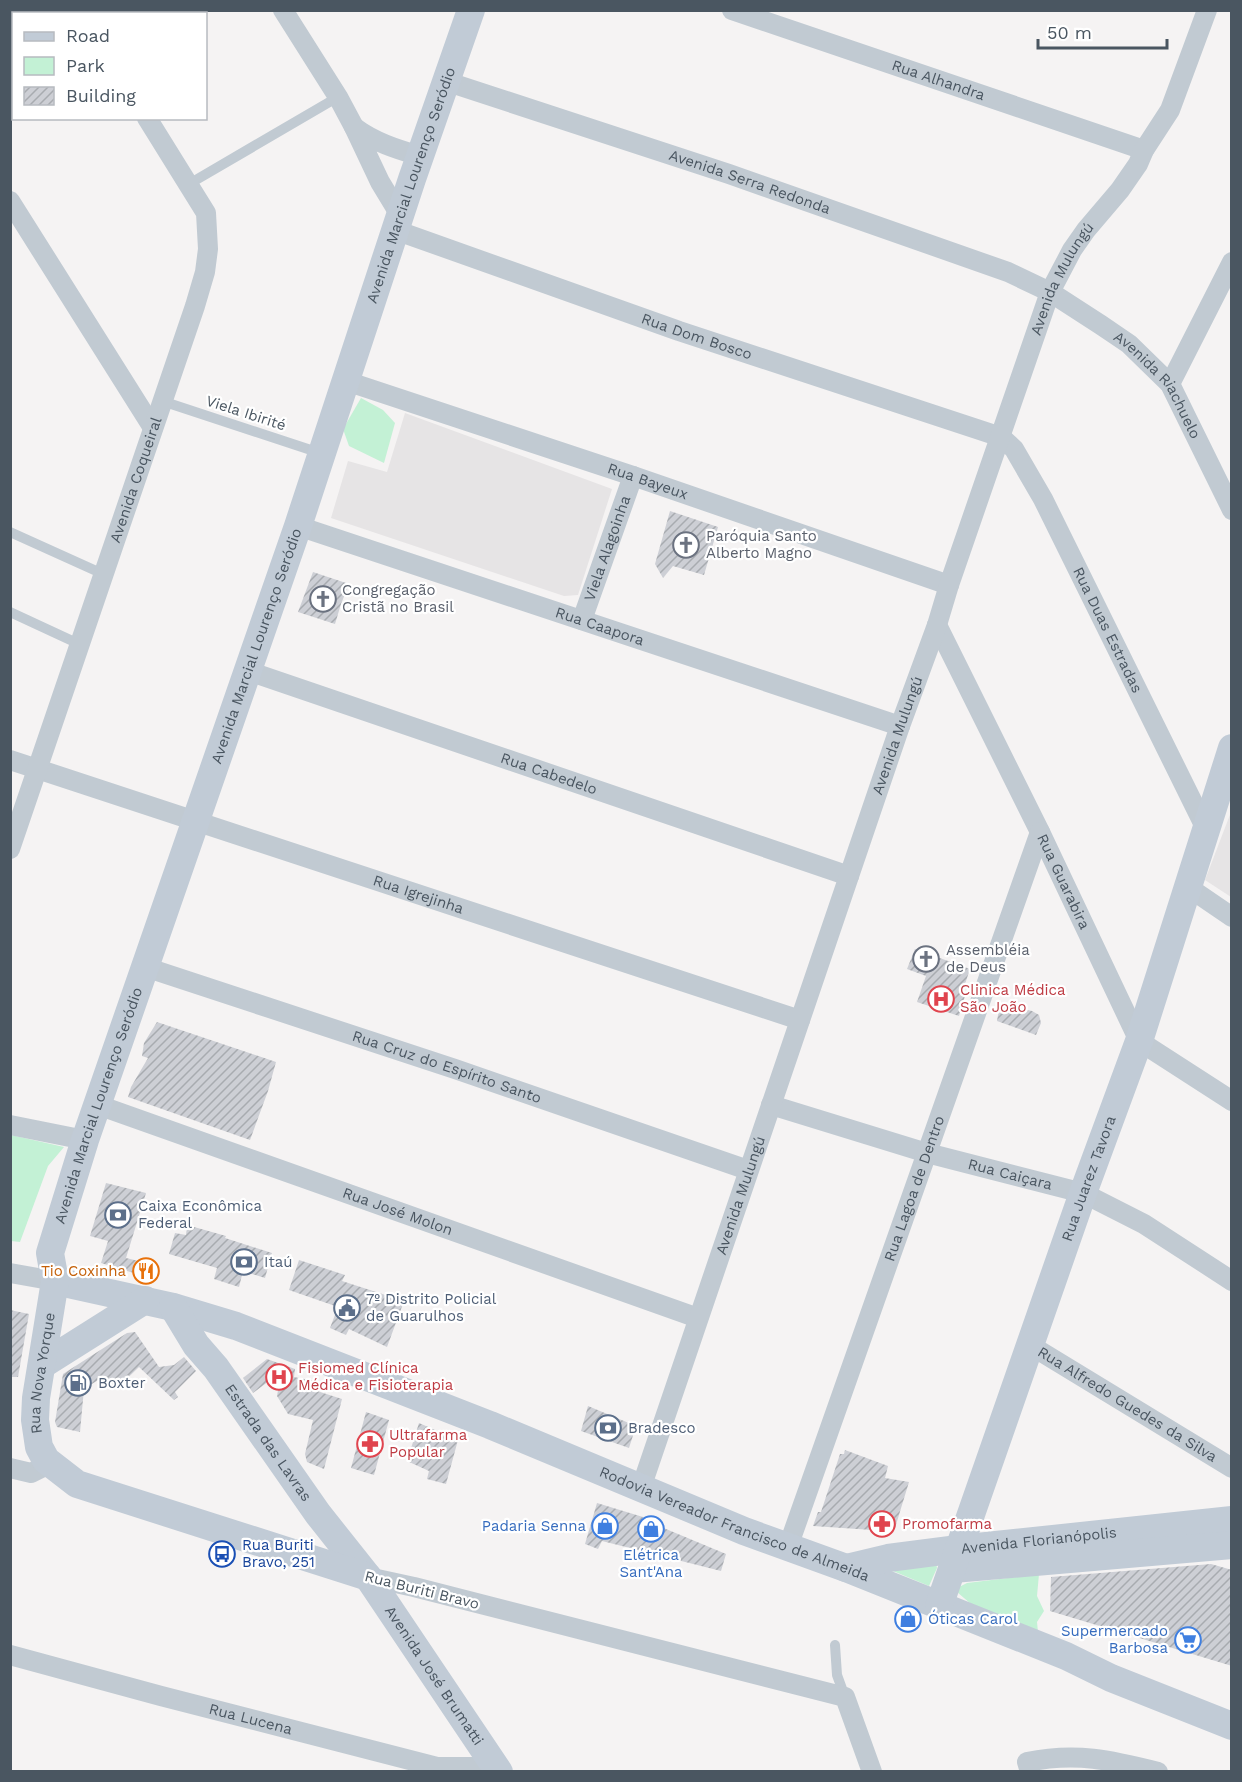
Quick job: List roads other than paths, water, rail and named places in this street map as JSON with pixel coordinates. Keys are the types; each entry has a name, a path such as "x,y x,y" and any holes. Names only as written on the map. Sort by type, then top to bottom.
{"main road":[{"name":"Avenida Marcial Lourenço Seródio","path":"55,1281 50,1252 85,1140 298,526 320,453 471,10"},
{"name":"Rua Juarez Tavora","path":"939,1606 1083,1193 1139,1041 1232,748"},
{"path":"55,1281 173,1307"},
{"name":"Rua Nova Yorque","path":"49,1464 39,1447 35,1420 55,1281"},
{"path":"42,1365 145,1300"},
{"name":"Rodovia Vereador Francisco de Almeida","path":"173,1307 236,1326 350,1369 788,1547 1066,1656 1112,1678 1232,1726"},
{"name":"Estrada das Lavras","path":"173,1307 196,1345 216,1368 318,1514 368,1577"},
{"path":"216,1368 223,1346 236,1326"},
{"name":"Rua Buriti Bravo","path":"49,1464 77,1484 368,1577"},
{"path":"277,1548 309,1539 318,1526 318,1514"},
{"name":"Avenida Florianópolis","path":"954,1559 1232,1520"},
{"name":"Avenida Florianópolis","path":"846,1568 888,1558 954,1559 1232,1545"},
{"name":"Avenida José Brumatti","path":"368,1577 496,1766"}],"street":[{"path":"283,10 338,97 398,222"},
{"name":"Rua Alhandra","path":"732,10 1144,150"},
{"name":"Avenida Mulungú","path":"641,1488 1050,292 1072,250 1120,190 1170,110 1207,10"},
{"name":"Avenida Serra Redonda","path":"446,81 729,174 1008,272 1050,292"},
{"name":"Avenida Coqueiral","path":"10,849 205,272 208,249 206,213 148,120"},
{"path":"354,127 367,137 391,148 420,156"},
{"path":"10,201 153,428"},
{"name":"Rua Dom Bosco","path":"398,222 680,331 1001,437"},
{"path":"1170,384 1232,262"},
{"name":"Avenida Riachuelo","path":"1050,292 1128,345 1170,384 1232,510"},
{"name":"Rua Bayeux","path":"346,381 633,476 949,585"},
{"name":"Rua Duas Estradas","path":"1001,437 1014,449 1043,499 1206,829"},
{"name":"Viela Alagoinha","path":"582,620 633,476"},
{"name":"Rua Caapora","path":"298,526 900,726"},
{"name":"Rua Guarabira","path":"937,626 1040,832 1139,1041"},
{"name":"Rua Cabedelo","path":"248,671 849,876"},
{"name":"Rua Igrejinha","path":"10,760 800,1020"},
{"name":"Rua Lagoa de Dentro","path":"788,1547 1040,832"},
{"path":"1188,887 1232,917"},
{"name":"Rua Cruz do Espírito Santo","path":"145,967 466,1073 748,1170"},
{"path":"1139,1041 1232,1101"},
{"name":"Rua José Molon","path":"98,1105 698,1318"},
{"name":"Rua Caiçara","path":"771,1105 927,1153 1083,1193 1144,1224 1232,1281"},
{"path":"10,1125 85,1140"},
{"path":"10,1273 55,1281"},
{"name":"Rua Alfredo Guedes da Silva","path":"1030,1345 1229,1468"},
{"path":"10,1467 30,1473 49,1464"},
{"name":"Rua Buriti Bravo","path":"368,1577 845,1697"},
{"name":"Rua Lucena","path":"10,1654 161,1696 437,1767 496,1766"},
{"path":"845,1697 872,1772"},
{"path":"1029,1767 1047,1758 1105,1759 1158,1772"}],"lane":[{"path":"189,184 338,97"},
{"name":"Viela Ibirité","path":"162,401 320,453"},
{"path":"10,532 103,574"},
{"path":"10,612 79,644"},
{"path":"835,1645 837,1675 845,1697"}],"place":[{"name":"Paróquia Santo Alberto Magno","path":"686,545"},
{"name":"Congregação Cristã no Brasil","path":"323,599"},
{"name":"Assembléia de Deus","path":"926,959"},
{"name":"Clinica Médica São João","path":"941,999"},
{"name":"Caixa Econômica Federal","path":"118,1215"},
{"name":"Itaú","path":"244,1262"},
{"name":"Tio Coxinha","path":"146,1271"},
{"name":"7º Distrito Policial de Guarulhos","path":"347,1308"},
{"name":"Fisiomed Clínica Médica e Fisioterapia","path":"279,1377"},
{"name":"Boxter","path":"78,1383"},
{"name":"Bradesco","path":"608,1428"},
{"name":"Ultrafarma Popular","path":"370,1444"},
{"name":"Promofarma","path":"882,1524"},
{"name":"Padaria Senna","path":"605,1526"},
{"name":"Elétrica Sant'Ana","path":"651,1529"},
{"name":"Rua Buriti Bravo, 251","path":"222,1554"},
{"name":"Óticas Carol","path":"908,1619"},
{"name":"Supermercado Barbosa","path":"1188,1640"}]}
